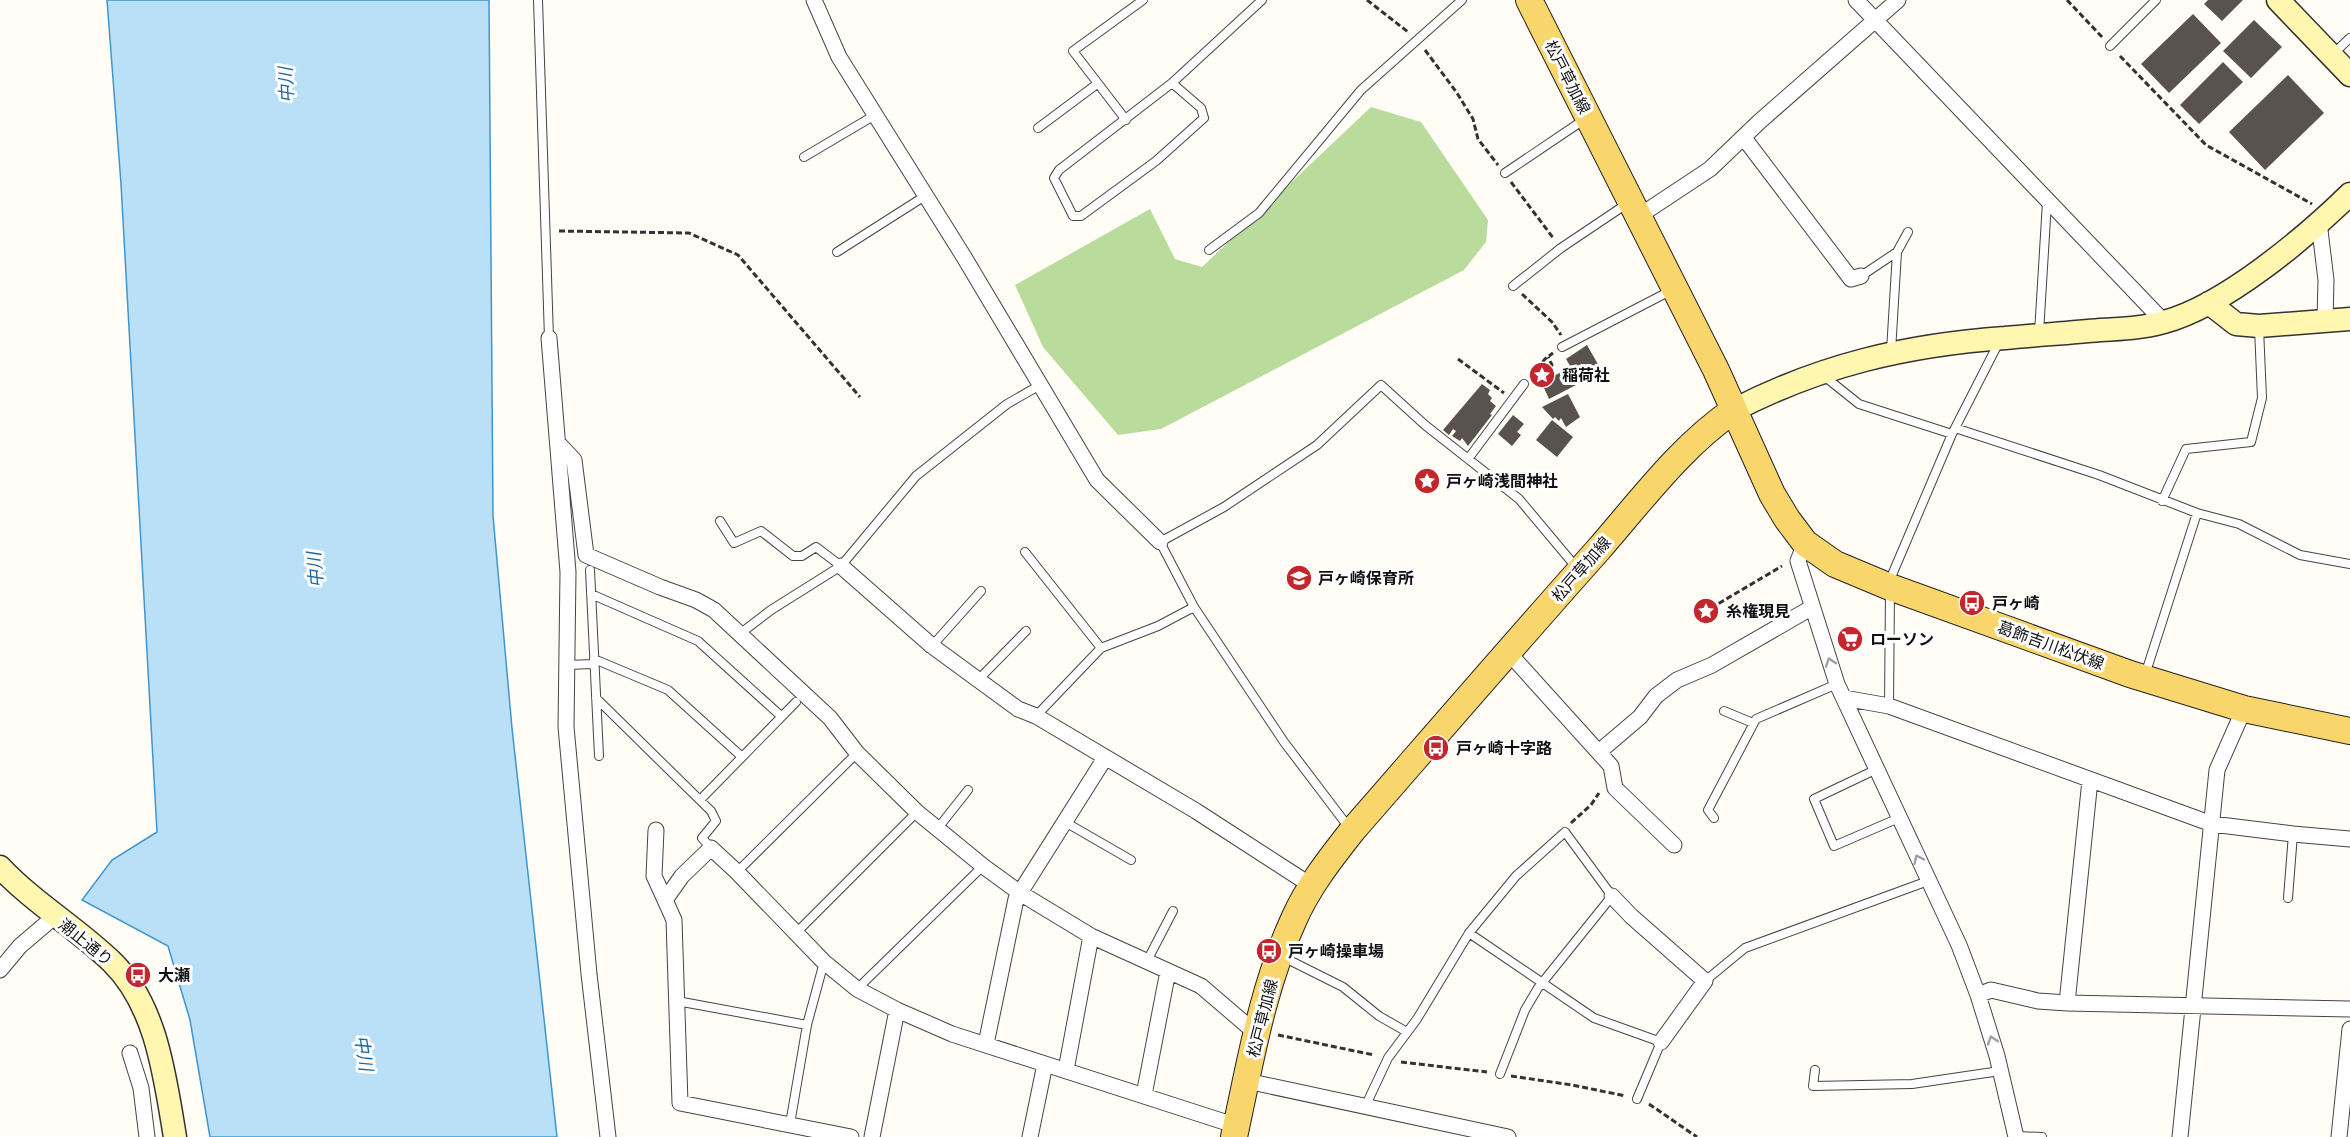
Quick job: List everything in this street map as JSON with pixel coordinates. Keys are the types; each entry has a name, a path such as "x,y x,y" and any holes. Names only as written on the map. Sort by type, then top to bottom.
{"main road":[{"name":"松戸草加線","path":"1235,1131 1257,1033 1279,955 1294,918 1312,886 1352,831 1579,570 1695,441 1714,423 1734,410 1676,288 1529,0"},
{"name":"葛飾吉川松伏線","path":"1734,410 1772,494 1802,550 1889,587 2144,679 2244,709 2350,731"}],"street":[{"path":"814,0 829,38 1042,384 1098,480 1160,542"},
{"path":"1856,0 2164,322"},
{"path":"1635,208 1710,169 1898,0"},
{"path":"2278,0 2350,75"},
{"path":"1744,138 1851,279 1861,276"},
{"path":"1734,410 1756,398 1821,373 1891,352 2001,338 2130,328 2164,322 2209,303 2266,266 2325,218 2350,194"},
{"path":"2325,218 2325,321"},
{"path":"2209,303 2236,324 2259,326 2350,319"},
{"path":"549,338 568,572 566,727 576,848 608,1137"},
{"path":"558,443 574,460 586,555 696,600 714,610 830,718 857,753 917,812 983,866 1020,893 1091,936 1201,986 1257,1033"},
{"path":"1802,550 1797,561 1811,608 1841,691 1959,945 1978,994 2016,1136"},
{"path":"841,566 932,646 1018,710 1036,716 1196,811 1312,886"},
{"path":"1600,751 1640,717 1656,696 1677,680 1712,665 1811,608"},
{"path":"1508,651 1600,751 1611,766 1615,788 1656,830 1674,844"},
{"path":"1841,691 1889,706 2212,824 2350,839"},
{"path":"2180,1137 2217,770 2244,709"},
{"path":"986,1044 1016,899 1105,758"},
{"path":"2067,1003 2090,780"},
{"path":"656,830 654,876 674,920 680,1103 851,1137"},
{"path":"665,900 682,876 711,848 797,932 824,962 857,989 897,1010 952,1034 1144,1095 1235,1131"},
{"name":"潮止通り","path":"0,867 19,887 94,946 128,980 139,1000 157,1048 176,1137"},
{"path":"1612,896 1631,916 1705,981 1660,1042"},
{"path":"0,970 20,946 54,916"},
{"path":"1066,1070 1091,936"},
{"path":"1144,1095 1168,971"},
{"path":"1978,994 1990,990 2038,1001 2067,1003 2350,1009"},
{"path":"872,1137 897,1010"},
{"path":"2339,1137 2350,1029"},
{"path":"130,1053 141,1088 147,1137"},
{"path":"1030,1137 1045,1064"},
{"path":"1247,1081 1365,1107 1452,1131 1508,1137"}],"lane":[{"path":"538,0 549,338"},
{"path":"1126,120 1073,51 1143,0"},
{"path":"1172,82 1201,108 1204,118 1156,161 1081,216 1073,216 1054,178 1059,170 1172,82 1262,0"},
{"path":"1209,250 1259,213 1361,90 1462,0"},
{"path":"2110,46 2156,0"},
{"path":"2331,56 2350,38"},
{"path":"1038,128 1097,84"},
{"path":"804,157 875,115"},
{"path":"1505,173 1589,117"},
{"path":"837,252 925,196"},
{"path":"2039,335 2048,200"},
{"path":"1513,286 1561,248 1635,208"},
{"path":"1891,352 1898,252 1908,232"},
{"path":"1861,276 1898,252"},
{"path":"1565,345 1676,288"},
{"path":"2162,501 2186,449 2251,442 2262,398 2259,326"},
{"path":"1889,706 1889,587 1954,431 2001,338"},
{"path":"1821,373 1858,404 2100,475 2162,501 2240,524 2300,555 2350,564"},
{"path":"741,633 771,610 841,566 915,476 1007,404 1042,384"},
{"path":"1468,459 1524,384"},
{"path":"1352,831 1284,742 1194,608 1160,542 1224,507 1317,445 1381,385 1425,425 1519,499 1557,547 1579,570"},
{"path":"2144,679 2197,513"},
{"path":"720,520 734,543 762,531 793,556 802,556 816,547 841,566"},
{"path":"1025,552 1101,648"},
{"path":"590,570 599,756"},
{"path":"932,646 981,591"},
{"path":"591,594 698,641 781,716"},
{"path":"1036,716 1101,648 1158,626 1194,608"},
{"path":"978,680 1026,631"},
{"path":"567,665 594,661 668,690 741,756"},
{"path":"1714,818 1708,810 1756,719 1841,691"},
{"path":"596,698 700,800 716,820 702,838 711,848"},
{"path":"700,800 796,702"},
{"path":"1724,711 1753,723"},
{"path":"737,872 857,753"},
{"path":"1877,770 1814,799 1834,846 1899,818"},
{"path":"938,828 968,790"},
{"path":"797,932 917,812"},
{"path":"1065,822 1131,860"},
{"path":"1365,1107 1388,1058 1407,1032 1469,933 1516,876 1565,832 1612,896 1542,983 1525,1010 1500,1074"},
{"path":"2288,898 2293,834"},
{"path":"857,989 983,866"},
{"path":"1705,981 1745,948 1928,881"},
{"path":"1147,961 1173,911"},
{"path":"1469,933 1594,1018 1660,1042 1637,1099"},
{"path":"1279,955 1343,987 1378,1016 1407,1032"},
{"path":"790,1124 807,1025 824,962"},
{"path":"677,1001 807,1025"},
{"path":"1815,1070 1813,1086 1912,1084 2000,1071"},
{"path":"2016,1136 2042,1137"}],"path":[{"path":"1367,0 1417,39 1457,93 1473,119 1478,139 1561,248"},
{"path":"2067,0 2206,145 2325,218"},
{"path":"545,231 689,233 738,255 860,397"},
{"path":"1513,286 1552,322 1565,345 1548,357 1524,384"},
{"path":"1544,372 1552,365 1548,357"},
{"path":"1458,359 1513,399"},
{"path":"1419,474 1424,478"},
{"path":"1711,608 1802,550"},
{"path":"1565,832 1613,777"},
{"path":"1257,1033 1388,1058 1572,1085 1637,1099 1645,1101 1697,1137"}],"green space":[{"path":"1371,107 1421,122 1488,220 1486,242 1464,270 1161,429 1118,435 1043,347 1015,285 1150,209 1175,259 1202,267"}],"water":[{"name":"中川","path":"107,0 489,0 493,516 512,728 557,1137 210,1137 190,1020 168,946 82,900 112,860 157,832 121,184"}],"building":[{"path":"2208,0 2243,0 2222,21 2204,4"},
{"path":"2193,14 2221,43 2169,93 2141,64"},
{"path":"2254,20 2282,47 2251,78 2223,51"},
{"path":"2223,62 2243,82 2199,124 2180,105"},
{"path":"2288,75 2324,113 2265,170 2229,132"},
{"path":"1587,345 1599,366 1578,379 1566,359"},
{"path":"1569,368 1578,384 1549,399 1544,388 1547,386 1544,381"},
{"path":"1482,384 1490,390 1488,394 1492,398 1490,401 1496,406 1490,414 1492,415 1468,446 1462,438 1460,441 1452,436 1456,431 1453,429 1449,435 1443,430"},
{"path":"1568,394 1580,417 1566,427 1561,418 1559,421 1555,417 1553,419 1542,407"},
{"path":"1513,415 1524,424 1517,432 1521,435 1512,446 1498,434"},
{"path":"1552,420 1573,437 1557,457 1536,440"},
{"path":"1427,477 1431,480 1426,485 1422,481"}],"place":[{"name":"稲荷社","path":"1542,375"},
{"name":"戸ヶ崎浅間神社","path":"1427,481"},
{"name":"戸ヶ崎保育所","path":"1299,578"},
{"name":"戸ヶ崎","path":"1972,603"},
{"name":"糸権現見","path":"1706,611"},
{"name":"ローソン","path":"1850,639"},
{"name":"戸ヶ崎十字路","path":"1436,748"},
{"name":"戸ヶ崎操車場","path":"1269,951"},
{"name":"大瀬","path":"138,975"}]}
